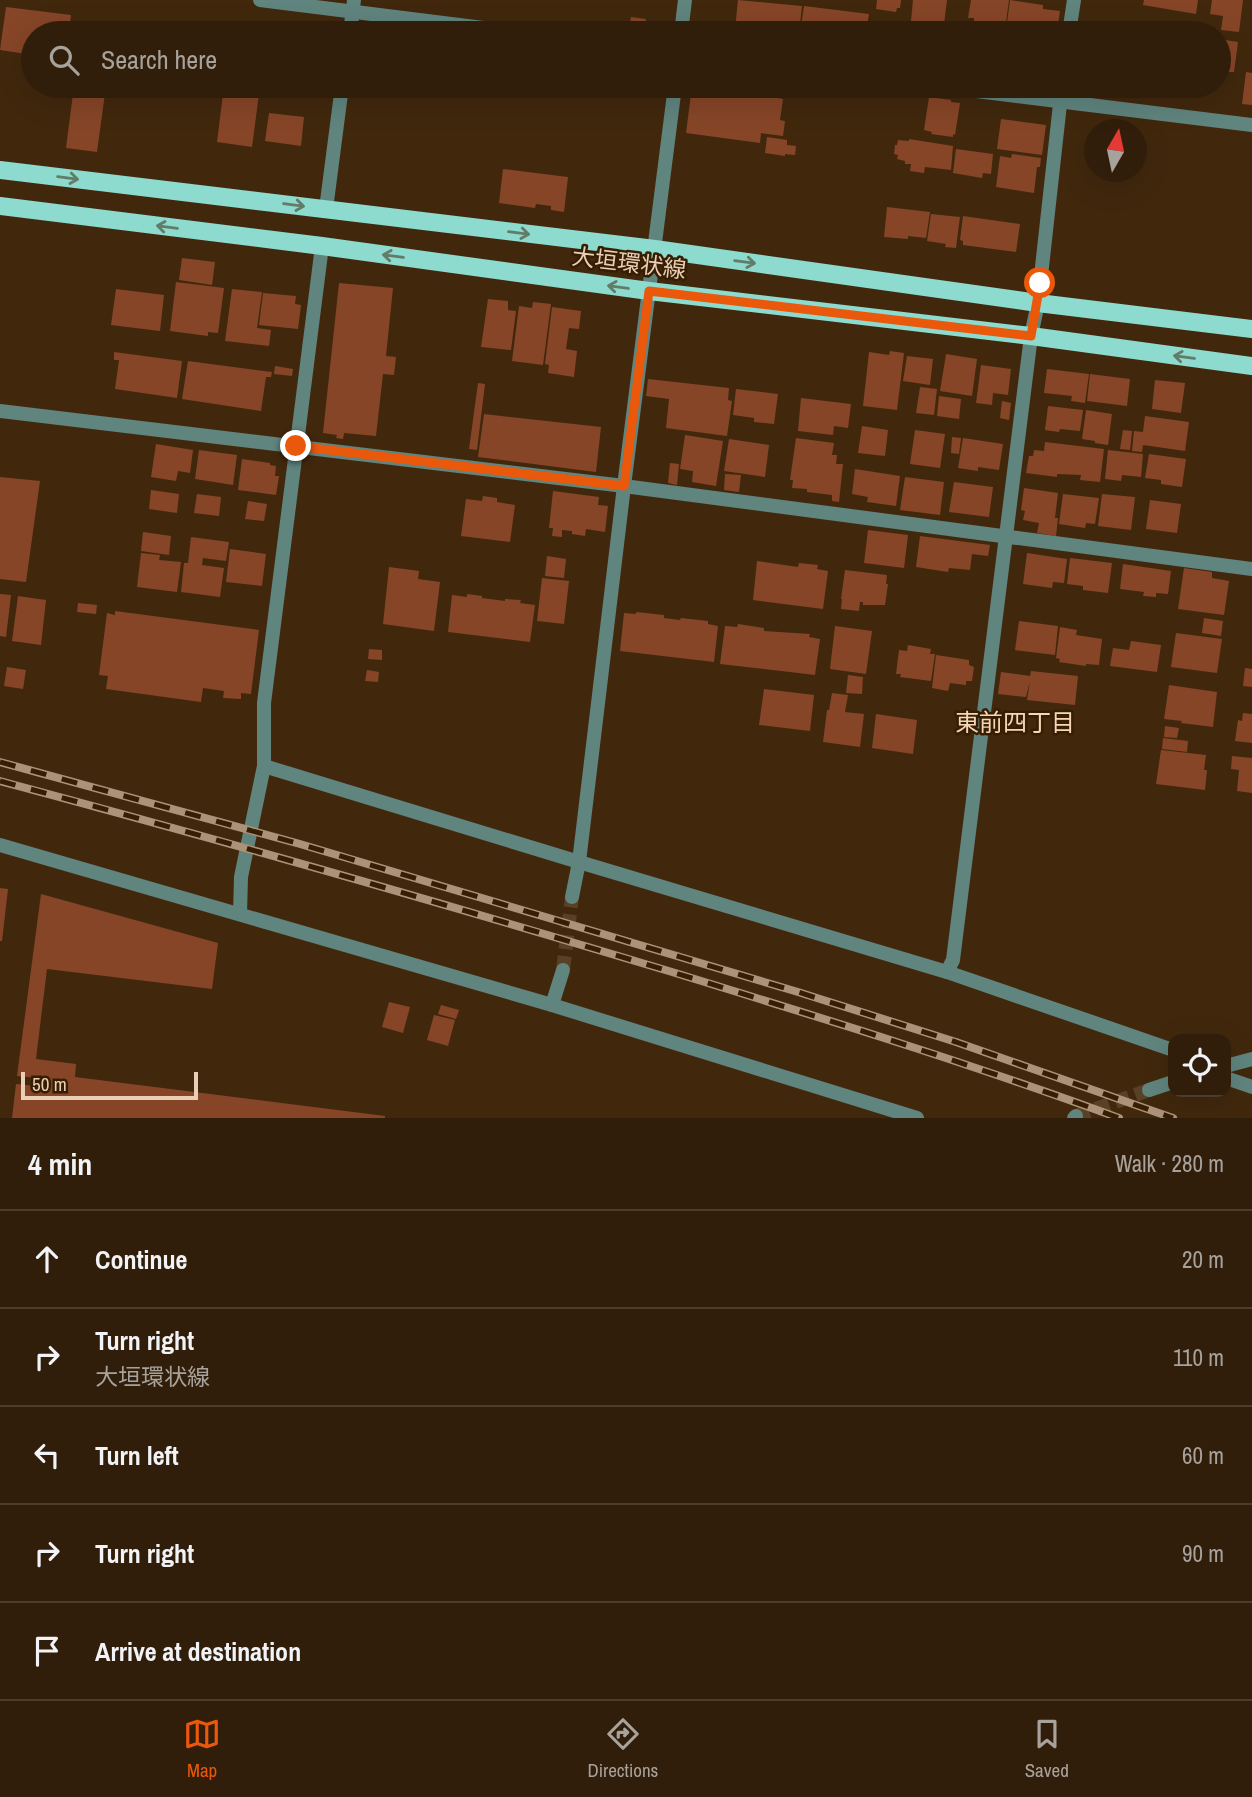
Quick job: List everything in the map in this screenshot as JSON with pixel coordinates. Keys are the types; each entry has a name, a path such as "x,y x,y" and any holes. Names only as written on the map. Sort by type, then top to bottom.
{"main road":[{"name":"大垣環状線","path":"0,170 655,249 1038,303 1252,329"},
{"name":"大垣環状線","path":"0,206 1252,366"}],"street":[{"path":"260,0 353,6 447,21"},
{"path":"682,21 685,0"},
{"path":"1070,21 1073,0"},
{"path":"326,209 340,98"},
{"path":"572,897 579,862 674,98"},
{"path":"1029,98 1252,125"},
{"path":"947,972 953,960 1031,336 1038,303 1060,98"},
{"path":"240,914 241,877 264,766 264,703 322,246"},
{"path":"0,411 624,486 1252,569"},
{"path":"264,766 947,972 1168,1048"},
{"path":"0,845 552,1005 918,1118"},
{"path":"552,1005 563,970"},
{"path":"1231,1065 1252,1059"},
{"path":"1231,1080 1252,1087"},
{"path":"1149,1090 1168,1084"}],"building":[{"path":"738,0 802,6 800,21 736,21"},
{"path":"877,0 901,0 900,8 897,8 896,12 876,9"},
{"path":"913,0 947,0 944,21 911,21"},
{"path":"971,0 1009,0 1006,21 974,21 974,18 968,18"},
{"path":"1010,0 1043,5 1043,9 1060,11 1059,21 1007,21"},
{"path":"1144,0 1198,0 1196,14 1143,5"},
{"path":"1212,0 1243,0 1239,32 1231,31 1231,21 1222,21 1223,16 1210,14"},
{"path":"804,6 869,14 868,21 802,21"},
{"path":"6,7 71,15 70,21 21,21 21,53 0,50"},
{"path":"631,17 646,19 646,21 630,21"},
{"path":"1231,41 1238,42 1234,72 1231,72"},
{"path":"1246,72 1252,73 1252,105 1242,104"},
{"path":"72,98 104,98 97,152 66,148"},
{"path":"222,98 258,98 252,147 217,142"},
{"path":"690,98 783,99 780,120 785,121 783,136 761,133 760,143 686,133"},
{"path":"929,98 960,103 953,137 931,134 932,132 924,130"},
{"path":"269,113 304,117 301,146 265,141"},
{"path":"1001,119 1046,125 1042,155 997,149"},
{"path":"767,137 787,140 787,145 796,146 795,155 765,153"},
{"path":"909,139 953,146 951,170 925,167 924,173 910,171 911,164 905,164 905,161 897,159 898,155 894,154 898,140"},
{"path":"956,149 993,154 991,174 983,173 982,178 953,173"},
{"path":"1012,154 1041,158 1040,167 1037,167 1034,193 996,187 1000,156 1011,158"},
{"path":"503,169 568,177 564,212 551,210 551,206 536,204 535,208 499,203"},
{"path":"887,207 930,212 926,238 884,237"},
{"path":"931,214 960,217 956,248 927,241"},
{"path":"963,216 1020,224 1016,252 963,245 960,240"},
{"path":"182,258 215,262 212,285 179,280"},
{"path":"176,282 224,288 218,333 208,332 208,336 170,331"},
{"path":"339,283 393,288 386,356 396,357 394,375 383,374 376,436 344,433 343,439 336,438 337,435 323,433"},
{"path":"116,289 164,295 160,331 111,325"},
{"path":"232,289 262,292 257,328 271,330 269,346 225,341"},
{"path":"263,293 296,296 295,304 301,305 298,329 259,325"},
{"path":"488,299 508,301 508,310 516,311 511,350 481,347"},
{"path":"533,302 551,304 543,365 512,361 519,306 532,308"},
{"path":"552,307 581,311 579,329 569,328 566,349 577,351 574,377 548,373 549,365 545,364"},
{"path":"890,351 904,353 897,410 863,406 869,352 889,355"},
{"path":"114,352 182,361 177,398 115,389 119,360 114,360"},
{"path":"946,354 977,359 972,396 940,391"},
{"path":"907,356 933,359 930,385 903,381"},
{"path":"188,361 272,372 271,377 266,377 261,411 182,399"},
{"path":"981,365 1011,369 1008,395 993,393 992,405 976,403"},
{"path":"275,366 293,369 292,376 274,374"},
{"path":"1047,369 1089,374 1085,403 1071,401 1072,396 1044,393"},
{"path":"1090,374 1130,379 1127,406 1087,401"},
{"path":"648,379 729,388 728,400 732,401 727,436 666,428 669,399 646,396"},
{"path":"1155,380 1185,383 1181,413 1152,409"},
{"path":"478,383 485,384 477,450 469,449"},
{"path":"920,387 937,389 934,415 916,413"},
{"path":"736,389 778,394 774,424 754,422 754,418 733,415"},
{"path":"939,396 961,399 959,419 937,416"},
{"path":"801,398 851,404 848,428 834,426 833,435 798,431"},
{"path":"1002,401 1011,403 1009,420 1000,418"},
{"path":"1048,406 1083,410 1080,431 1045,430"},
{"path":"1086,410 1112,414 1108,445 1082,439"},
{"path":"484,414 601,427 596,472 478,457"},
{"path":"1145,416 1189,422 1185,451 1143,445 1142,452 1132,451 1134,431 1143,432"},
{"path":"862,426 888,430 885,456 858,453"},
{"path":"915,430 945,434 940,468 910,464"},
{"path":"1123,430 1132,431 1130,450 1120,449"},
{"path":"685,435 723,441 716,486 692,482 693,471 680,469"},
{"path":"952,437 961,438 959,454 951,453"},
{"path":"796,438 834,443 832,455 837,455 836,464 843,464 839,502 832,501 832,495 792,488 793,480 790,480"},
{"path":"963,438 1003,444 999,470 958,468"},
{"path":"729,439 769,445 765,477 724,471"},
{"path":"1045,442 1104,449 1100,482 1080,480 1081,475 1057,474 1057,477 1026,473 1029,456 1033,456 1034,450 1044,451"},
{"path":"156,444 193,450 190,473 178,471 176,481 151,477"},
{"path":"199,450 237,455 233,485 195,479"},
{"path":"1108,450 1143,454 1141,477 1122,475 1121,481 1105,479"},
{"path":"1149,454 1186,459 1182,487 1145,478"},
{"path":"242,459 276,466 275,476 279,476 276,495 238,490"},
{"path":"670,463 679,464 677,485 668,483"},
{"path":"855,469 900,476 896,506 867,502 868,497 852,494"},
{"path":"725,474 741,475 739,492 724,490"},
{"path":"0,477 40,481 26,582 0,579"},
{"path":"905,477 944,482 940,515 900,510"},
{"path":"954,482 993,487 989,517 949,512"},
{"path":"1024,488 1058,493 1056,536 1037,533 1039,523 1023,520 1025,511 1021,510"},
{"path":"151,490 179,494 177,513 149,509"},
{"path":"553,491 599,497 598,505 608,506 605,532 586,529 585,536 562,530 562,537 552,536 553,528 549,528"},
{"path":"197,494 221,497 219,516 194,513"},
{"path":"1063,494 1099,498 1095,524 1086,523 1085,528 1059,524"},
{"path":"1102,494 1135,497 1131,530 1098,526"},
{"path":"483,496 515,505 510,542 461,536 466,499 482,501"},
{"path":"1150,500 1181,504 1177,533 1146,529"},
{"path":"248,501 267,504 264,521 245,519"},
{"path":"868,530 908,535 904,568 864,563"},
{"path":"143,532 171,536 169,555 141,551"},
{"path":"920,536 990,545 988,556 972,554 970,570 949,568 948,572 916,567"},
{"path":"191,537 229,542 226,561 203,558 202,565 224,568 220,597 181,592 184,563 188,563"},
{"path":"230,549 266,554 262,586 226,582"},
{"path":"141,553 160,555 159,560 181,562 177,592 137,587"},
{"path":"1027,553 1067,559 1064,583 1053,582 1052,588 1023,584"},
{"path":"547,556 566,559 564,578 545,576"},
{"path":"1070,558 1112,563 1108,593 1083,590 1083,586 1067,584"},
{"path":"757,561 798,567 799,563 818,565 817,569 828,571 823,609 753,600"},
{"path":"1123,564 1171,571 1168,594 1143,596 1144,592 1120,589"},
{"path":"389,567 419,571 418,579 440,582 434,631 383,624"},
{"path":"1184,568 1212,572 1212,578 1229,581 1224,615 1178,609"},
{"path":"845,570 887,575 885,605 863,605 863,602 860,602 859,611 841,609"},
{"path":"542,578 569,581 564,624 537,621"},
{"path":"0,594 11,595 6,637 0,636"},
{"path":"467,594 505,601 521,600 520,603 535,605 530,642 448,632 452,595 467,597"},
{"path":"18,596 46,600 41,645 12,641"},
{"path":"78,603 97,605 96,614 77,612"},
{"path":"115,611 259,630 251,694 241,693 241,699 223,698 224,691 203,688 201,702 106,689 108,676 99,675 107,613 115,615"},
{"path":"636,612 680,620 708,621 708,624 718,626 714,662 620,651 624,613"},
{"path":"1204,618 1223,621 1221,636 1202,633"},
{"path":"1019,621 1058,626 1055,655 1015,650"},
{"path":"738,624 764,628 764,631 810,634 809,637 820,639 815,675 720,664 725,626 737,627"},
{"path":"835,626 872,631 866,674 830,669"},
{"path":"1060,627 1077,630 1076,635 1102,639 1099,665 1059,662 1060,659 1056,658"},
{"path":"1176,633 1222,639 1217,673 1171,667"},
{"path":"1131,641 1161,645 1157,672 1110,666 1113,648 1129,650"},
{"path":"908,645 931,649 930,654 935,654 931,681 900,677 901,674 896,674 899,650 907,651"},
{"path":"369,649 382,650 382,660 368,659"},
{"path":"936,655 969,660 969,665 974,667 972,681 966,681 966,685 950,683 948,691 932,688"},
{"path":"7,667 26,670 23,689 4,686"},
{"path":"1245,668 1252,669 1252,687 1243,686"},
{"path":"367,670 379,672 378,682 365,681"},
{"path":"1031,671 1078,676 1075,705 1027,700 1030,681 1026,697 998,694 1001,672 1030,676"},
{"path":"848,675 863,677 862,694 846,693"},
{"path":"1169,685 1217,692 1213,727 1164,719"},
{"path":"764,689 814,695 810,731 759,725"},
{"path":"832,693 848,695 845,712 864,714 860,747 823,742"},
{"path":"1243,713 1252,714 1252,743 1235,741 1238,720 1242,721"},
{"path":"876,714 917,720 913,754 872,748"},
{"path":"1165,726 1179,728 1177,738 1164,737"},
{"path":"1163,738 1188,741 1187,752 1162,749"},
{"path":"1161,750 1206,755 1205,790 1156,784"},
{"path":"1232,756 1252,758 1252,793 1237,791 1239,770 1231,769"},
{"path":"0,888 8,889 2,941 0,941"},
{"path":"41,894 218,943 212,989 47,969 36,1059 76,1064 75,1077 385,1118 12,1118 16,1084 36,1086 37,1078 17,1076"},
{"path":"389,1002 410,1007 403,1033 382,1027"},
{"path":"441,1005 459,1010 456,1019 438,1014"},
{"path":"434,1015 455,1020 448,1046 427,1040"}],"tunnel":[{"path":"563,970 572,897"},
{"path":"1076,1116 1149,1090"}],"railway":[{"path":"0,762 300,844 798,992 956,1042 1173,1118"},
{"path":"0,781 337,874 672,972 953,1060 1119,1118"}],"district":[{"name":"東前四丁目","path":"1015,723"}],"route":[{"path":"296,446 624,486 649,291 1031,336 1040,283"}]}
